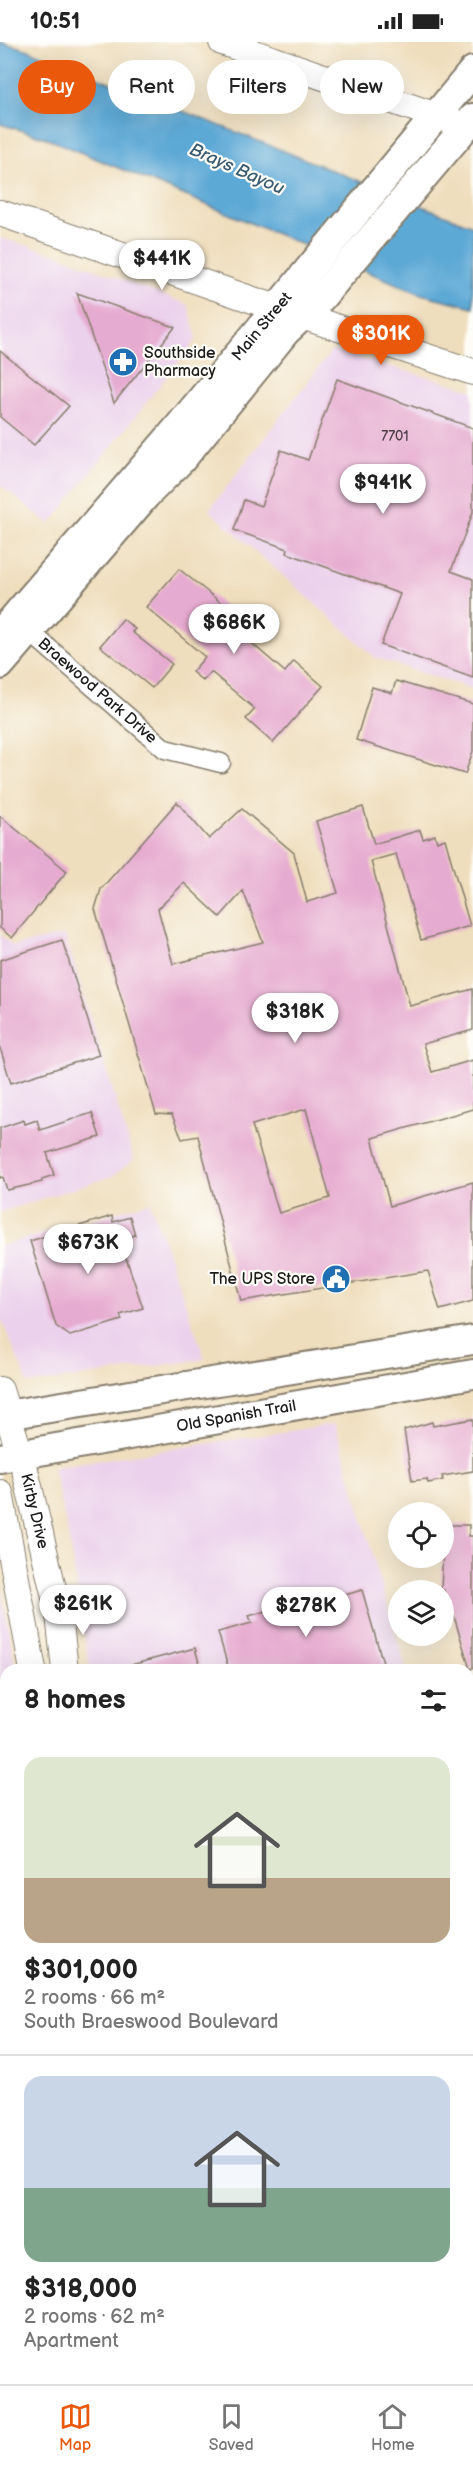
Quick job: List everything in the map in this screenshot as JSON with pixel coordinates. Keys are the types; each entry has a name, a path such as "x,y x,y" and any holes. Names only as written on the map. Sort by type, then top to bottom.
{"main road":[{"path":"222,42 435,115 471,125"},
{"name":"Main Street","path":"297,303 408,147 473,71"},
{"name":"Main Street","path":"0,665 14,628 171,436 471,125"},
{"path":"0,213 297,303 473,372"},
{"path":"3,1406 208,1381 473,1340"},
{"path":"422,1348 430,1381"},
{"name":"Old Spanish Trail","path":"10,1456 473,1374"},
{"path":"208,1381 214,1420"},
{"name":"Kirby Drive","path":"3,1406 10,1456 58,1614 64,1664"},
{"name":"Kirby Drive","path":"0,1493 32,1664"}],"street":[{"name":"Braewood Park Drive","path":"14,628 165,749 221,763"}],"shaded area":[{"path":"0,238 59,255 188,305 197,339 50,524 0,485"},
{"path":"332,350 473,390 473,689 376,658 209,510"},
{"path":"0,935 13,946 65,935 134,1160 113,1176 0,1212"},
{"path":"150,1202 205,1359 28,1384 0,1316 0,1246"},
{"path":"335,1424 388,1607 388,1646 399,1646 405,1664 89,1664 68,1534 53,1467"},
{"path":"0,1586 15,1664 0,1664"}],"water":[{"name":"Brays Bayou","path":"0,42 54,60 18,60 18,114 96,114 96,77 108,81 108,114 190,114 473,226 473,307 421,294 44,137 0,124"}],"building":[{"name":"Southside Pharmacy","path":"77,293 175,327 114,403"},
{"path":"0,351 69,406 34,445 0,417"},
{"path":"337,379 473,428 473,512 451,571 473,579 473,678 381,645 400,594 287,553 288,549 234,530 244,500 261,506 281,450 308,460"},
{"path":"179,569 250,626 242,635 285,672 294,661 323,686 273,743 246,719 255,709 211,672 203,681 192,672 205,657 146,607"},
{"path":"123,619 135,629 132,632 172,664 152,688 100,646"},
{"path":"396,681 473,704 473,751 465,774 356,740 372,687 392,693"},
{"path":"177,802 209,839 242,809 294,853 307,902 338,893 316,821 363,807 374,844 420,830 423,839 435,835 437,842 445,839 470,926 421,940 396,854 371,861 410,1006 473,989 473,1030 423,1044 432,1072 473,1060 473,1109 372,1138 390,1206 473,1182 473,1301 440,1310 428,1271 241,1301 198,1136 182,1139 172,1115 156,1114 95,909 101,889","holes":["184,883 220,917 243,891 263,942 173,964 158,909","306,1109 330,1198 279,1213 252,1125"]},
{"path":"0,816 67,871 12,938 0,928"},
{"path":"62,940 99,1055 11,1083 0,1048 0,960"},
{"path":"92,1113 100,1137 47,1153 54,1175 42,1179 42,1182 7,1190 3,1177 0,1178 0,1128 24,1120 25,1124 37,1120 40,1130"},
{"path":"112,1216 113,1222 130,1217 135,1235 120,1240 143,1308 120,1315 122,1320 70,1336 56,1326 30,1241"},
{"path":"473,1419 473,1471 442,1476 443,1480 428,1483 427,1479 412,1481 404,1430 432,1422 433,1426"},
{"path":"454,1525 469,1525 469,1536 473,1536 473,1664 468,1664 454,1617 454,1580 441,1580 442,1568 454,1568"},
{"path":"362,1590 383,1664 227,1664 218,1632 252,1623 249,1616 324,1594 325,1601"},
{"path":"195,1648 199,1664 135,1664"}],"place":[{"name":"Southside Pharmacy","path":"123,362"},
{"name":"The UPS Store","path":"336,1279"}]}
